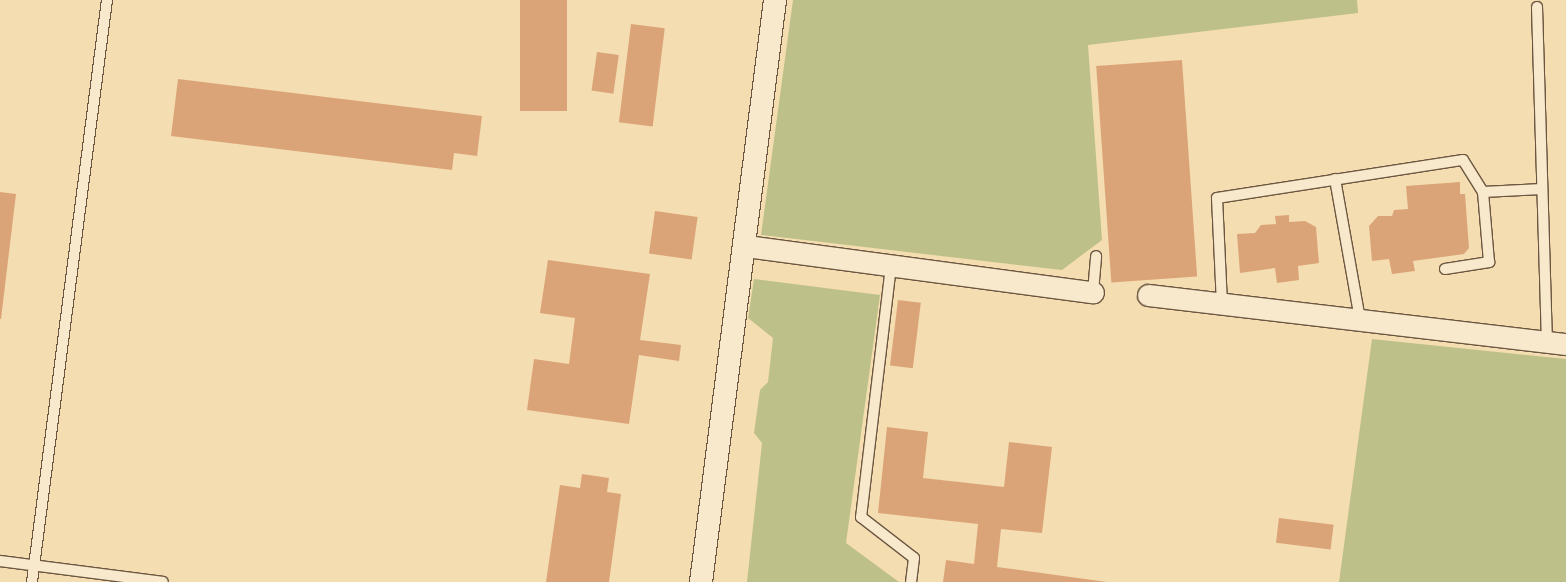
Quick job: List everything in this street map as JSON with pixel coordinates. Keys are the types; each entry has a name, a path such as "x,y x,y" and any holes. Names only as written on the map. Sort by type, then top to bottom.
{"street":[{"path":"701,582 746,246 749,191 775,0"},
{"path":"746,246 1093,292"},
{"path":"1148,295 1557,343"}],"lane":[{"path":"32,582 107,0"},
{"path":"1537,7 1542,189 1557,343"},
{"path":"1222,304 1217,198 1463,160 1482,192 1489,262 1445,269"},
{"path":"1335,179 1360,320"},
{"path":"1482,192 1542,189"},
{"path":"1093,292 1096,256"},
{"path":"891,266 861,517 914,558 911,582"},
{"path":"0,561 163,582"}],"green space":[{"path":"793,0 1357,0 1358,13 1088,45 1102,240 1062,270 761,235"},
{"path":"754,279 880,295 846,543 899,582 747,582 762,443 754,433 760,390 768,382 773,338 748,318"},
{"path":"1372,339 1566,359 1566,582 1339,582"}],"building":[{"path":"520,0 567,0 567,111 520,111"},
{"path":"631,24 665,28 653,126 619,122"},
{"path":"597,52 619,55 613,94 592,91"},
{"path":"1182,60 1197,276 1111,282 1096,66"},
{"path":"178,79 482,116 477,156 454,153 452,170 171,136"},
{"path":"1460,182 1460,194 1465,194 1469,248 1464,254 1413,261 1415,271 1392,274 1389,259 1372,261 1369,226 1378,216 1392,216 1394,210 1408,209 1406,186"},
{"path":"0,192 16,194 1,319 0,319"},
{"path":"655,211 698,217 692,260 649,254"},
{"path":"1289,215 1289,222 1305,221 1316,227 1319,263 1298,266 1299,280 1277,283 1275,268 1240,273 1237,234 1255,233 1261,225 1276,224 1275,216"},
{"path":"548,260 650,274 640,340 681,345 679,361 639,355 629,424 527,410 534,359 569,364 575,318 540,313"},
{"path":"898,300 921,303 913,368 890,366"},
{"path":"887,427 928,432 923,478 1004,487 1009,442 1052,447 1042,533 1001,529 997,567 1107,582 943,582 946,560 974,564 978,524 878,513"},
{"path":"582,474 609,478 607,492 621,494 609,582 546,582 560,485 580,488"},
{"path":"1279,518 1334,525 1331,550 1276,543"}]}
